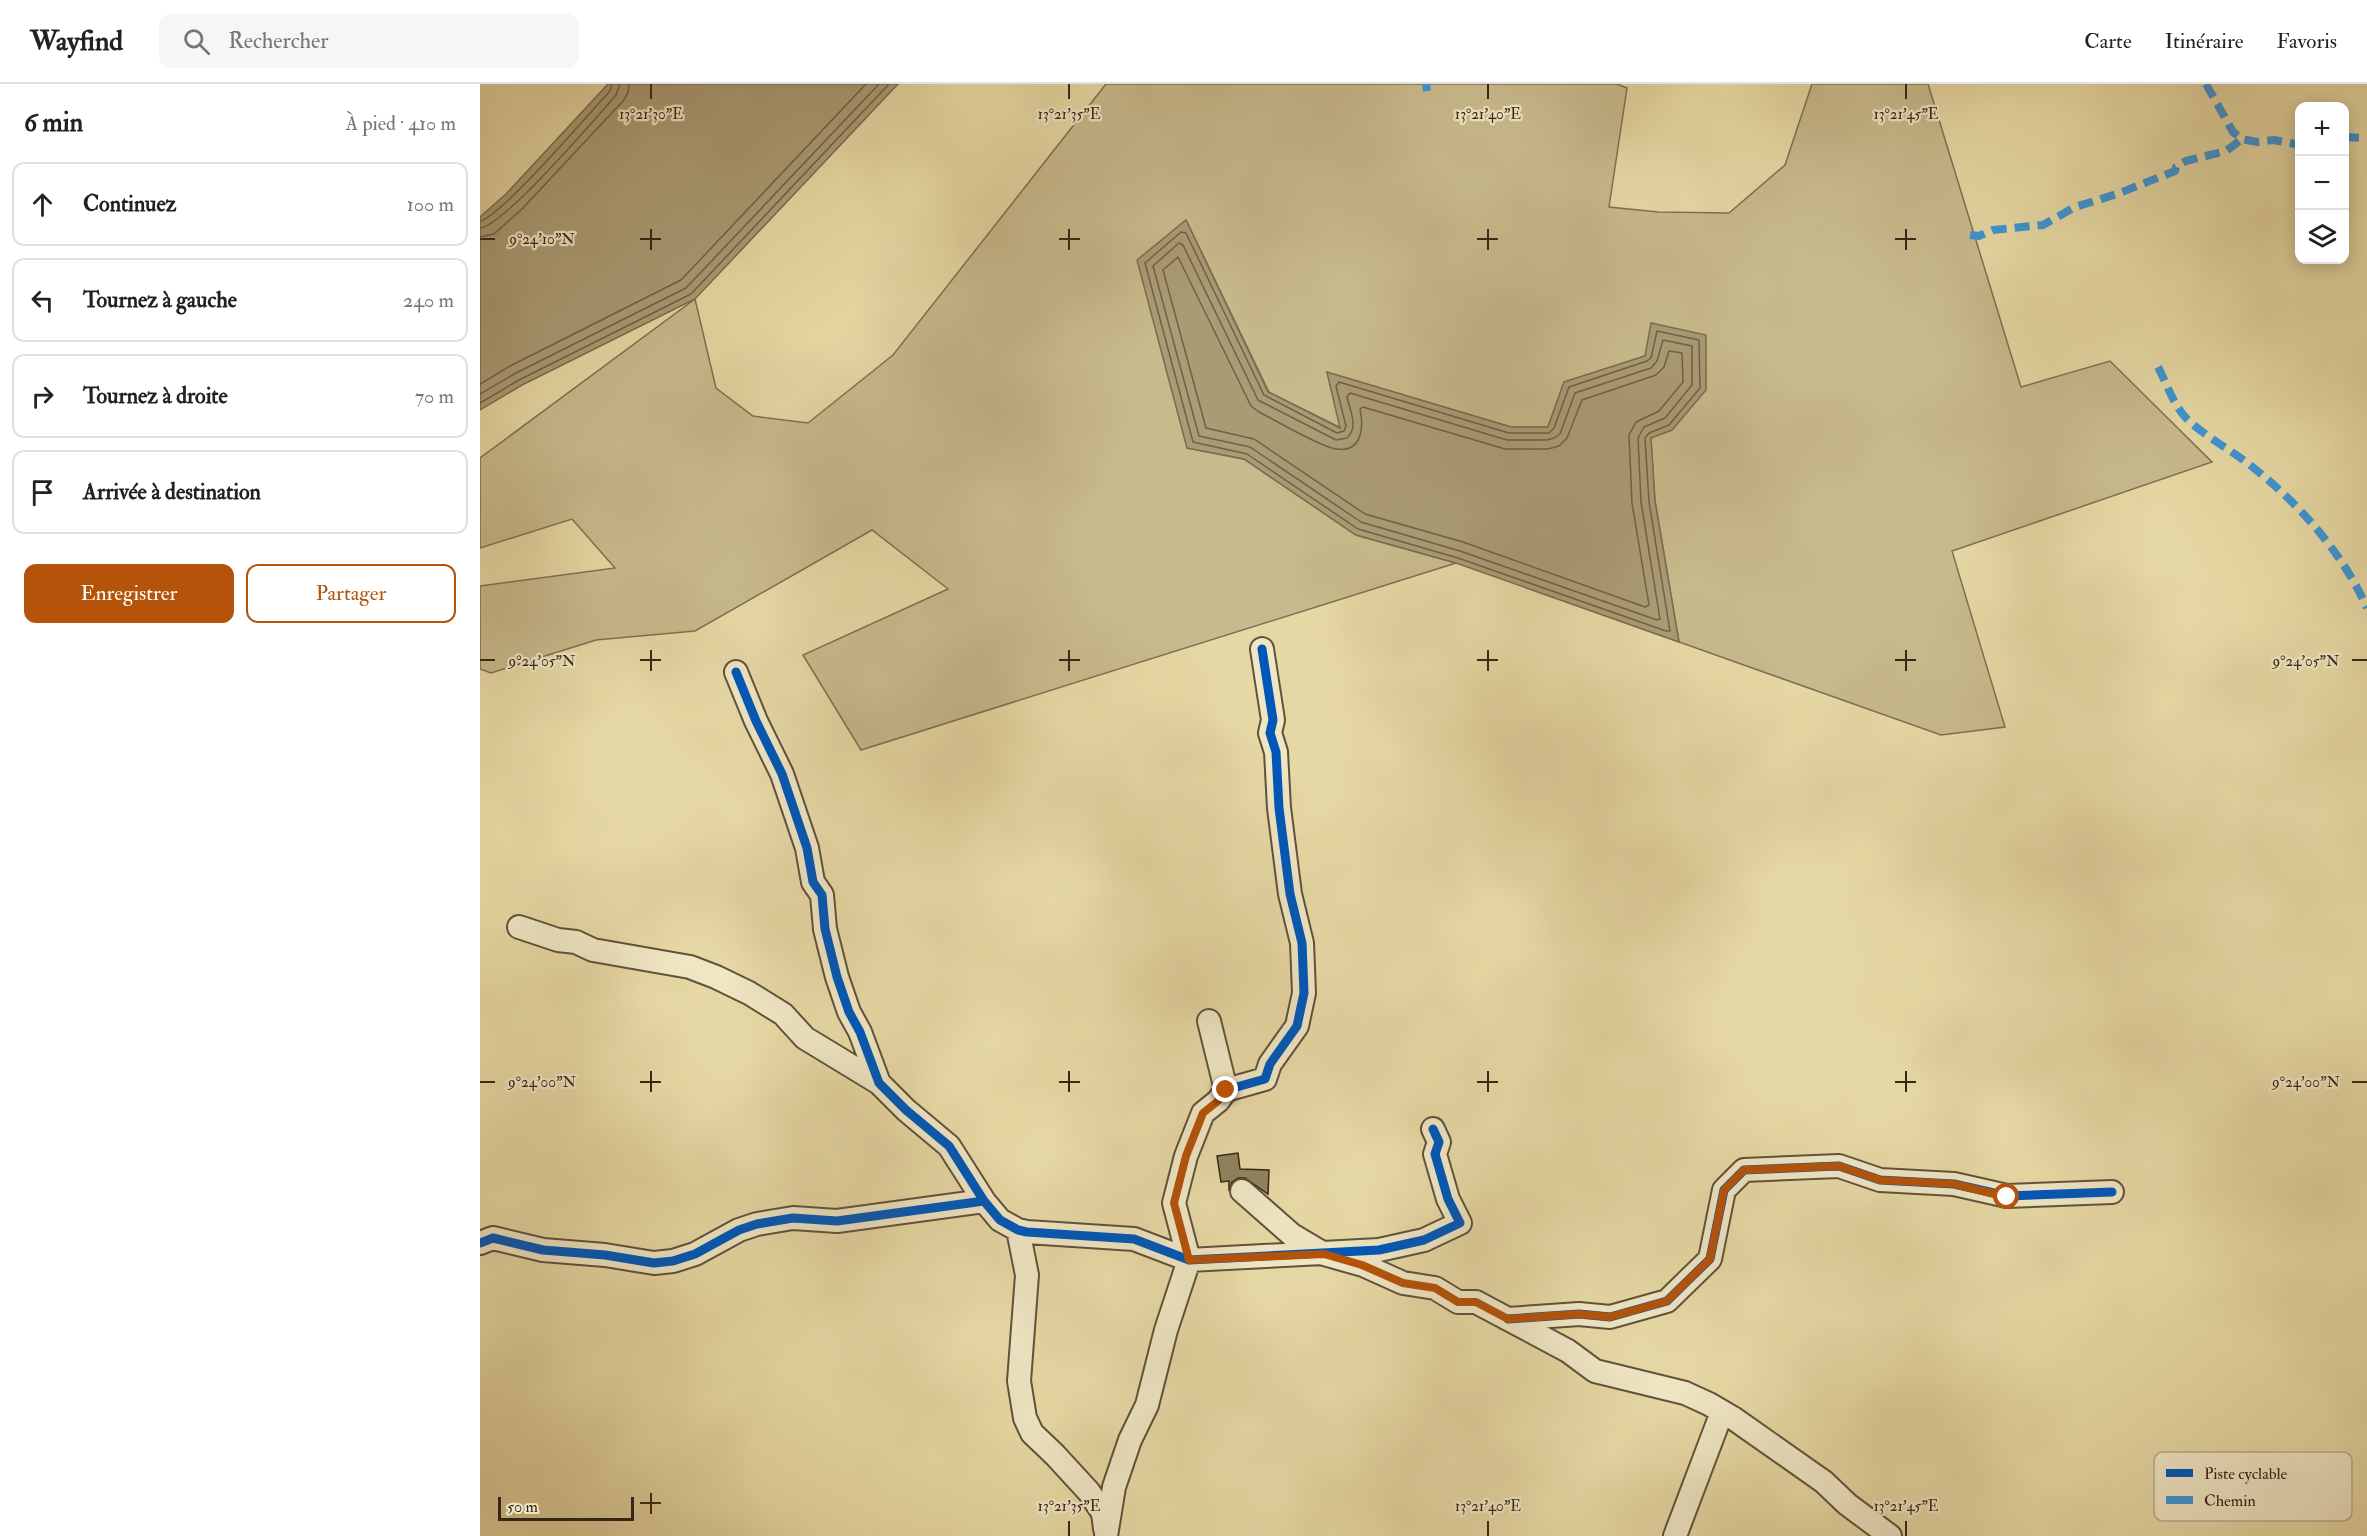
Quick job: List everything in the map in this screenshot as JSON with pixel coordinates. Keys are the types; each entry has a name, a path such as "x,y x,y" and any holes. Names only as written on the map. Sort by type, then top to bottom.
{"street":[{"path":"1106,1536 1114,1487 1130,1440 1147,1405 1166,1330 1189,1260 1174,1203 1186,1156 1203,1113 1218,1101 1226,1090 1265,1079 1270,1064 1298,1026 1304,993 1302,943 1290,894 1279,808 1276,752 1270,733 1273,720 1262,649"},
{"path":"736,672 756,721 782,774 807,848 813,882 822,895 825,929 837,977 879,1083"},
{"path":"519,927 558,940 576,942 592,950 690,968 716,977 749,993 783,1014 806,1038 879,1083 906,1110 949,1146 984,1201 1000,1220 1018,1230 1134,1239 1189,1260 1379,1251 1424,1240 1460,1224 1448,1199 1435,1154 1439,1142 1433,1129"},
{"path":"1209,1021 1226,1090"},
{"path":"1508,1319 1579,1314 1610,1317 1667,1301 1710,1259 1724,1190 1744,1170 1839,1166 1880,1180 1954,1184 2007,1197 2112,1192"},
{"path":"1242,1191 1292,1235 1324,1254 1362,1265 1403,1283 1435,1288 1458,1302 1476,1302 1568,1352 1595,1371 1685,1393 1722,1412 1824,1482 1847,1504 1890,1536"},
{"path":"480,1243 493,1238 543,1250 605,1255 654,1263 673,1261 695,1254 739,1230 757,1224 793,1218 837,1221 984,1201"},
{"path":"1018,1230 1027,1275 1019,1381 1025,1418 1032,1433 1094,1499 1103,1514 1106,1536"},
{"path":"1675,1536 1722,1412"},
{"path":"1847,1504 1872,1536"}],"shaded area":[{"path":"1106,84 1617,84 1627,88 1609,207 1658,212 1729,213 1785,165 1812,84 1928,84 2021,387 2110,361 2212,462 1952,551 2005,727 1941,735 1679,642 1655,501 1645,356 1564,382 1548,427 1511,427 1327,372 1341,428 1269,392 1186,220 1187,448 1244,459 1356,535 1456,563 861,750 803,655 948,589 872,530 695,631 596,640 491,673 480,669 480,586 615,568 572,519 480,548 480,458 695,299 716,388 753,416 808,423 893,355"}],"water":[{"path":"608,84 898,84 695,299 522,385 480,410 480,217 506,194"},
{"path":"1186,220 1268,392 1340,428 1327,372 1511,427 1548,427 1564,382 1645,356 1651,323 1706,335 1706,390 1672,430 1651,438 1655,501 1679,642 1456,563 1356,535 1244,459 1187,448 1137,260"}],"building":[{"path":"1238,1153 1240,1169 1269,1170 1268,1194 1245,1178 1238,1178 1232,1182 1229,1191 1229,1181 1221,1182 1217,1156"}],"marked path":[{"path":"1426,84 1427,91"},
{"path":"2206,84 2233,132 2242,139 2257,142 2274,140 2295,144"},
{"path":"2349,137 2367,138"},
{"path":"1970,235 1979,236 1993,230 2043,225 2075,207 2117,194 2175,171 2176,167 2186,161 2226,151 2242,139"},
{"path":"2158,367 2174,401 2187,419 2264,477 2299,509 2331,547 2357,587 2367,608"}],"cycle path":[{"path":"1226,1090 1265,1079 1270,1064 1297,1026 1304,993 1302,943 1290,894 1279,808 1276,752 1270,733 1273,720 1262,649"},
{"path":"736,672 756,721 782,774 807,848 813,882 822,895 825,929 837,977 879,1083 906,1110 949,1146 984,1201 1000,1220 1018,1230 1027,1232 1134,1239 1189,1260 1379,1250 1424,1240 1460,1223 1448,1199 1435,1154 1439,1142 1433,1129"},
{"path":"1508,1319 1579,1314 1610,1317 1667,1301 1710,1259 1724,1190 1744,1170 1839,1166 1880,1180 1954,1184 2007,1196 2112,1192"},
{"path":"480,1243 493,1238 543,1250 605,1255 654,1263 673,1261 695,1254 739,1230 757,1224 793,1218 837,1221 984,1201"}],"route":[{"path":"1226,1090 1218,1101 1203,1113 1186,1156 1174,1203 1189,1260 1324,1254 1362,1265 1403,1283 1435,1288 1458,1302 1476,1302 1508,1319 1579,1314 1610,1317 1667,1301 1710,1259 1724,1190 1744,1170 1839,1166 1880,1180 1954,1184 2007,1197"}]}
